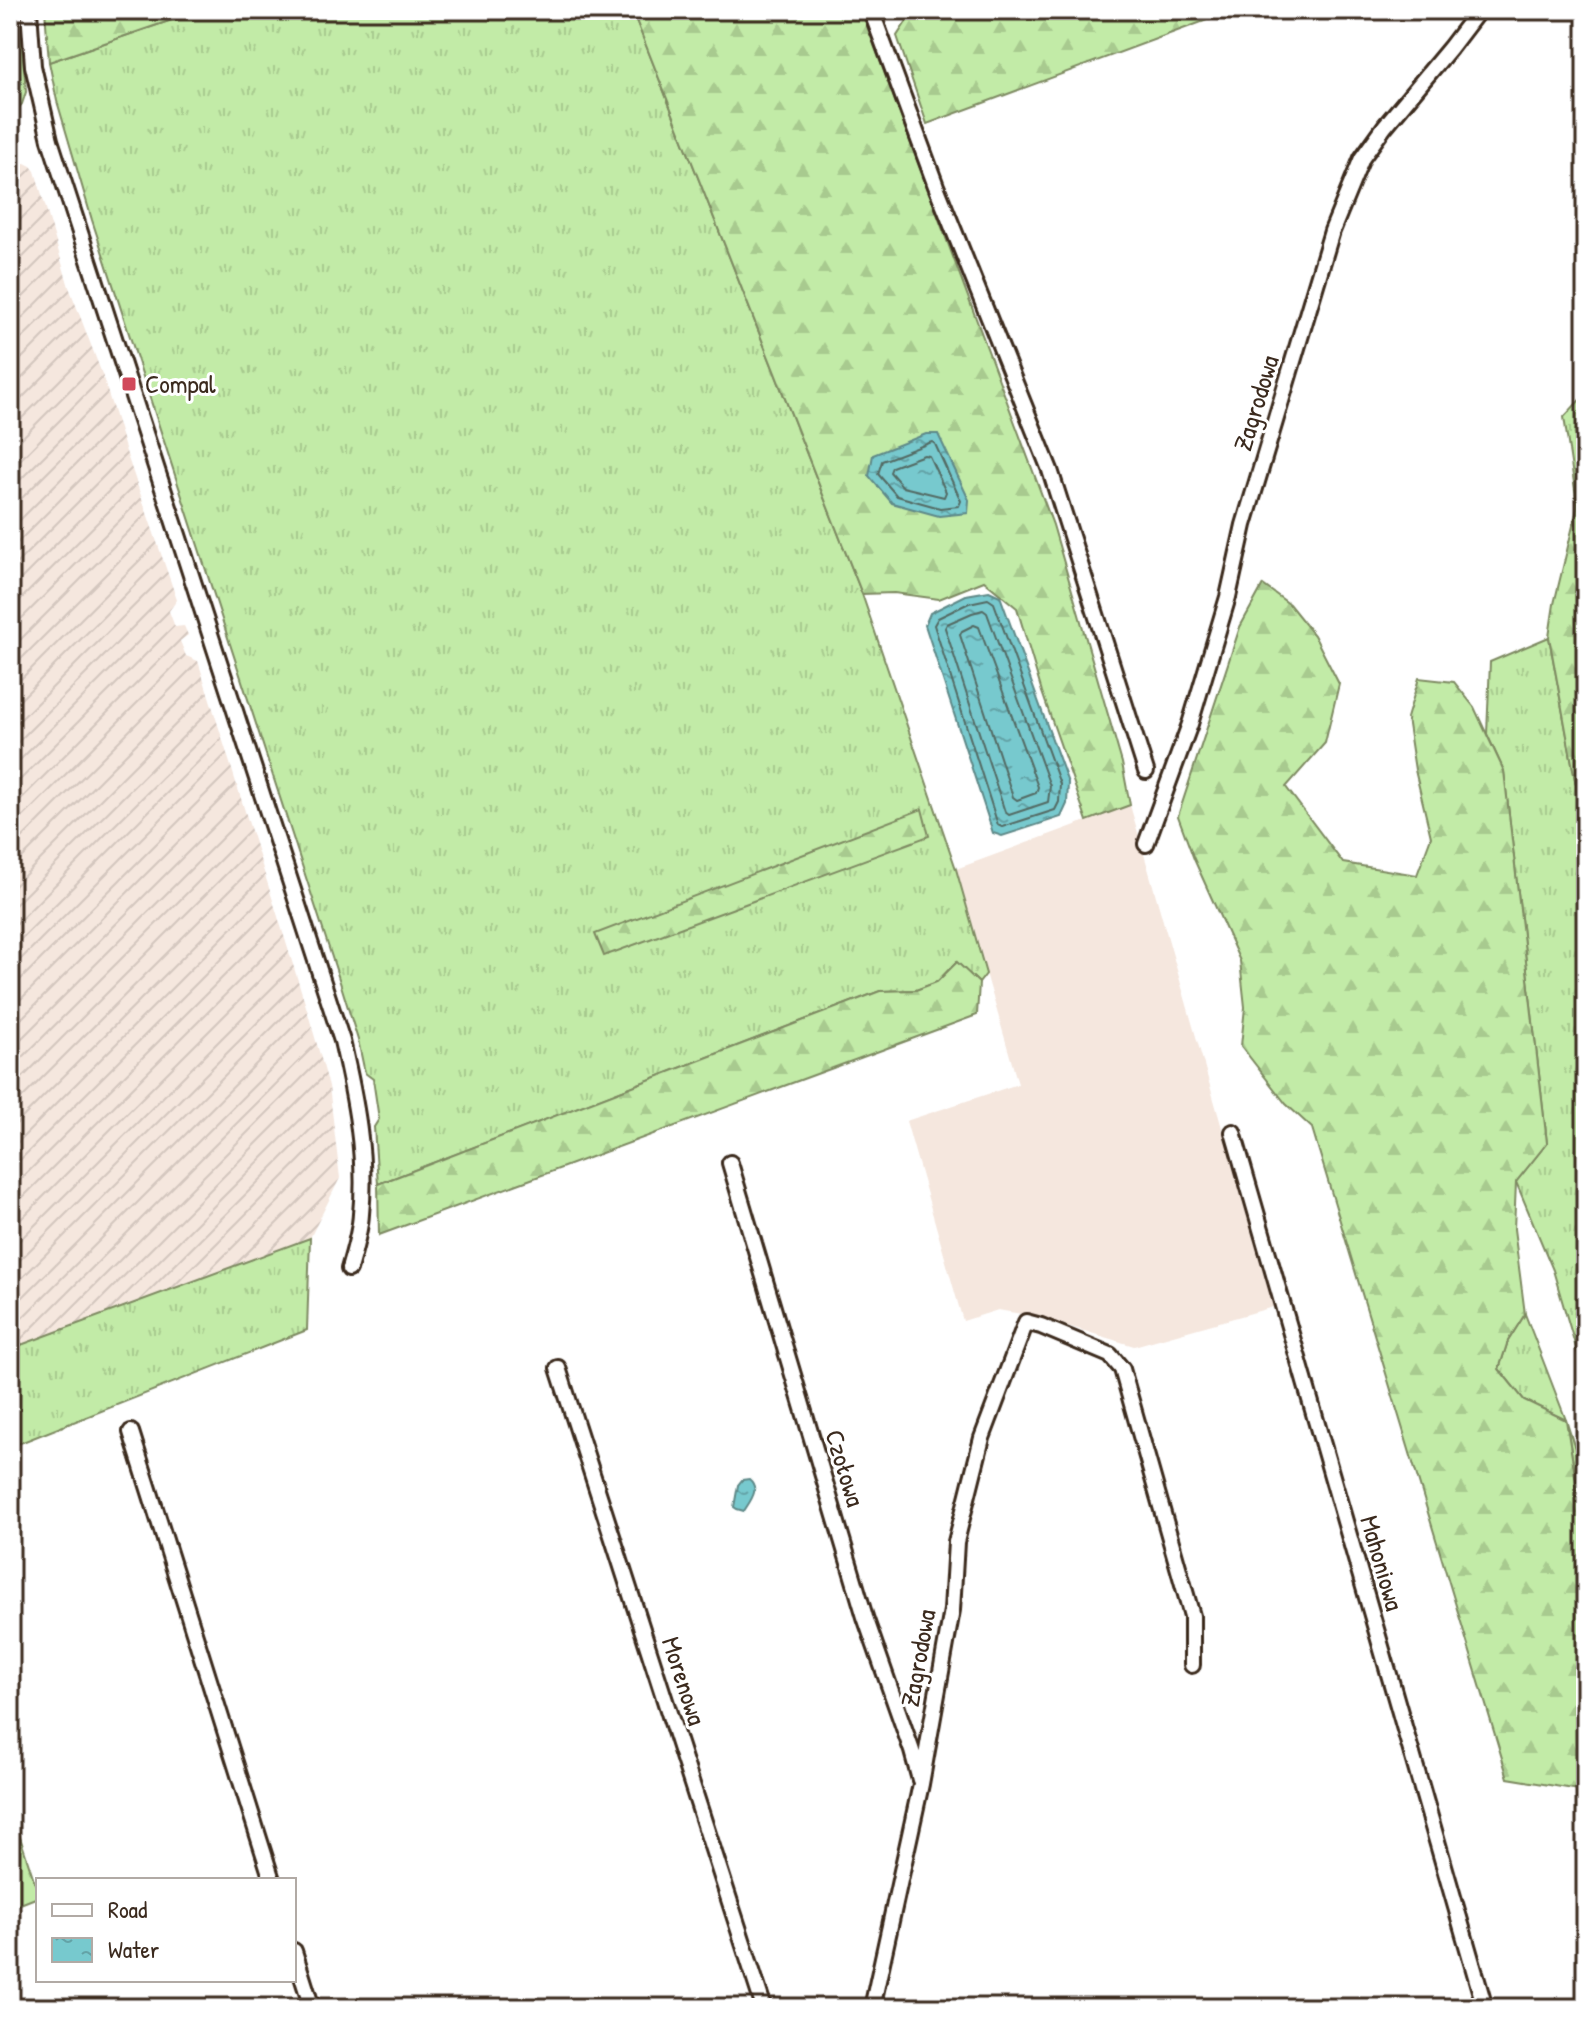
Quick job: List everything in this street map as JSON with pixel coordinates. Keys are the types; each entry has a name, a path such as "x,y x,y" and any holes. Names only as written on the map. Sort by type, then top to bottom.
{"street":[{"path":"29,10 33,66 50,140 342,1041 356,1111 362,1186 361,1215 349,1269"},
{"path":"871,10 936,186 1050,470 1146,771"},
{"name":"Zagrodowa","path":"1146,844 1190,724 1228,597 1244,525 1338,217 1362,158 1479,10"},
{"name":"Mahoniowa","path":"1233,1132 1485,2008"},
{"name":"Czołowa","path":"730,1163 865,1617 921,1784"},
{"name":"Zagrodowa","path":"872,2008 921,1784 952,1610 956,1542 982,1438 1026,1322 1110,1355 1122,1369 1192,1616 1192,1665"},
{"name":"Morenowa","path":"558,1368 764,2008"},
{"path":"131,1432 271,1878"},
{"path":"296,1957 312,2008"}],"shaded area":[{"path":"10,157 13,164 25,163 35,171 69,287 102,374 177,600 169,611 175,627 184,626 188,635 180,641 186,656 198,661 329,1086 340,1178 310,1238 10,1349"},
{"path":"1130,805 1273,1307 1134,1346 1038,1317 998,1310 963,1321 906,1121 1018,1084 956,869"}],"green space":[{"path":"10,10 19,10 26,92 22,104 10,117 13,108 10,100"},
{"path":"45,10 201,10 49,62"},
{"path":"201,10 635,10 636,20 862,594 956,869 986,974 979,983 956,962 937,982 916,990 880,991 378,1184 374,1127 379,1119 373,1079 365,1073 340,982 92,220 57,101 49,62"},
{"path":"635,10 861,10 1053,525 1122,763 1130,805 1087,821 1042,692 1017,608 984,581 939,599 894,593 862,594 636,20"},
{"path":"914,10 1234,10 927,124 897,36"},
{"path":"1586,393 1586,562 1564,417"},
{"path":"1586,472 1586,840 1549,637"},
{"path":"1263,585 1289,604 1314,635 1339,684 1325,743 1286,787 1343,863 1417,875 1431,837 1415,770 1407,718 1419,678 1454,682 1474,707 1504,771 1547,1143 1516,1182 1514,1229 1525,1314 1508,1341 1499,1369 1524,1400 1566,1420 1586,1543 1586,1789 1508,1778 1312,1128 1286,1104 1241,1046 1245,1007 1240,961 1178,816 1240,627"},
{"path":"1549,637 1586,840 1586,1382 1553,1270 1516,1182 1547,1143 1504,771 1487,734 1490,662"},
{"path":"922,809 929,836 604,956 595,934"},
{"path":"957,962 979,983 977,1015 379,1235 378,1184 880,991 916,990 937,982"},
{"path":"310,1238 307,1330 10,1447 10,1349"},
{"path":"1525,1314 1566,1420 1524,1400 1499,1369 1508,1341"},
{"path":"1566,1420 1586,1483 1586,1543"},
{"path":"10,1807 36,1886 36,1898 10,1908"}],"water":[{"path":"926,434 938,434 969,500 968,513 939,516 892,503 869,476 873,455"},
{"path":"989,591 1000,596 1068,783 1067,804 1061,817 1002,836 993,833 925,625 930,613 966,595"},
{"path":"749,1479 754,1491 744,1511 734,1507 738,1485 742,1480"}],"waterway":[{"path":"11,10 13,54 19,83"}],"place":[{"name":"Compal","path":"129,384"}]}
